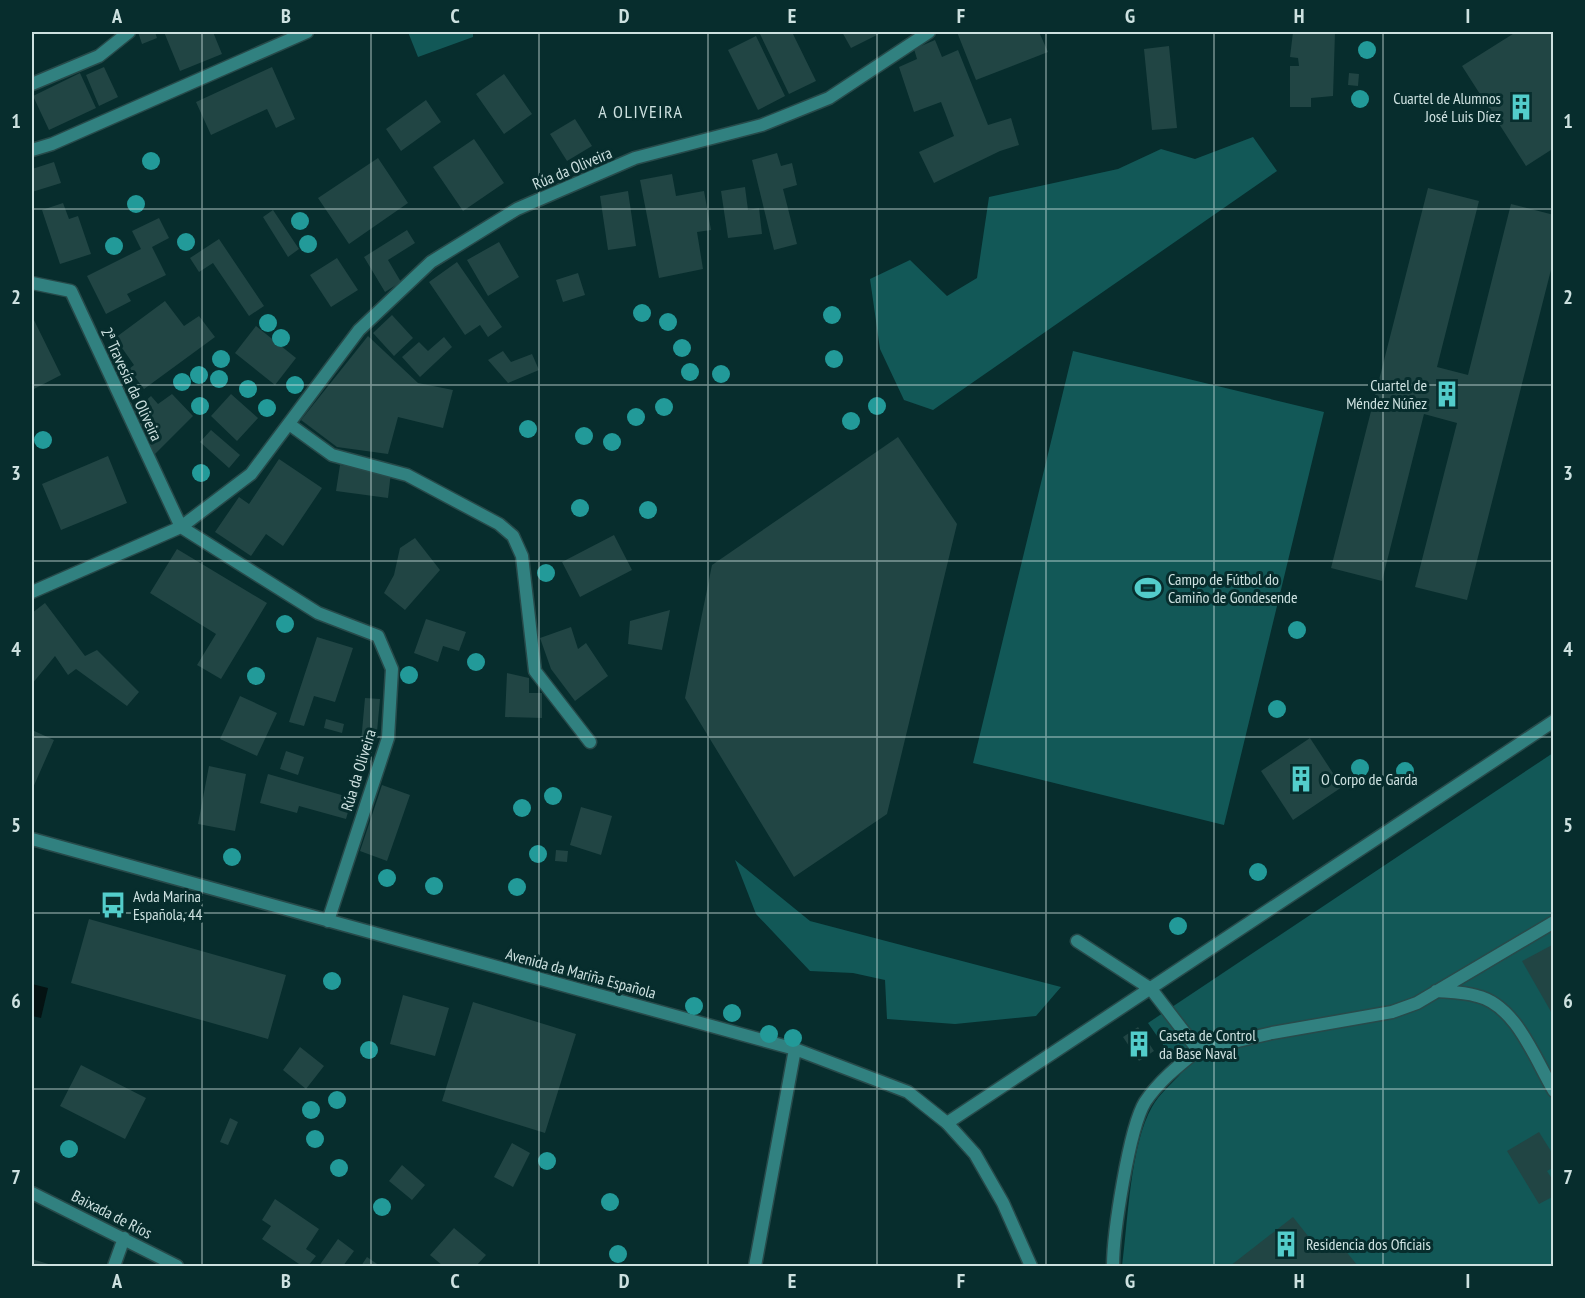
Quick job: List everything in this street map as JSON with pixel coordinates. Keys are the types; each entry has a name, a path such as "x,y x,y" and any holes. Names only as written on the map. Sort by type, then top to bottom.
{"street":[{"path":"32,84 99,56 129,32"},
{"path":"32,150 52,144 307,32"},
{"name":"Rúa da Oliveira","path":"32,592 181,527 251,474 359,330 431,262 507,215 635,158 762,125 828,98 929,32"},
{"name":"2ª Travesía da Oliveira","path":"32,283 71,291 181,527"},
{"path":"288,424 332,455 407,475 499,524 513,536 522,556 536,671 590,742"},
{"name":"Rúa da Oliveira","path":"181,527 318,613 378,636 392,669 387,738 328,921"},
{"path":"947,1124 1554,721"},
{"name":"Avenida da Mariña Española","path":"32,839 795,1049 908,1092 947,1124 975,1154 1003,1203 1031,1266"},
{"path":"1113,1266 1125,1171 1131,1140 1144,1104 1165,1077 1198,1050 1272,1033 1392,1012 1417,1003 1554,922"},
{"path":"1077,941 1151,989 1198,1050"},
{"path":"1436,991 1479,996 1497,1005 1512,1019 1554,1090"},
{"path":"755,1266 795,1049"},
{"name":"Baixada de Ríos","path":"32,1193 177,1266"},
{"path":"114,1266 124,1238"}],"shaded area":[{"path":"408,32 473,32 473,37 418,57"},
{"path":"1253,137 1277,171 933,410 904,400 880,349 870,279 910,260 947,296 977,278 989,197 1118,169 1161,149 1195,159"},
{"name":"Campo de Fútbol do Camiño de Gondesende","path":"1073,351 1324,412 1224,825 973,763"},
{"path":"1553,753 1553,1266 1122,1266 1134,1162 1139,1142 1155,1102 1182,1072 1148,1023"},
{"path":"735,860 810,921 1061,987 1036,1016 955,1024 887,1019 885,980 853,973 810,971 756,914"},
{"path":"32,984 48,988 41,1018 32,1016"}],"building":[{"path":"138,32 155,32 157,38 142,44"},
{"path":"164,32 213,32 222,54 180,71"},
{"path":"759,32 792,32 816,81 789,94"},
{"path":"842,32 883,32 851,48"},
{"path":"957,32 1039,32 1048,52 976,80"},
{"path":"1293,32 1335,32 1333,96 1311,98 1311,107 1290,107 1290,66 1299,66 1298,58 1290,57"},
{"name":"Cuartel de Alumnos José Luis Díez","path":"1516,32 1554,32 1554,148 1526,166 1462,66"},
{"path":"756,36 785,96 758,110 728,50"},
{"path":"935,40 942,57 958,50 988,125 1011,118 1019,145 1000,151 934,183 919,152 954,136 941,102 914,112 899,67 917,59 914,49"},
{"path":"1169,46 1177,128 1152,130 1144,49"},
{"path":"104,67 118,97 99,106 86,75"},
{"path":"272,67 295,119 276,128 267,109 211,135 196,102"},
{"path":"80,73 96,108 49,130 33,96"},
{"path":"1349,73 1359,74 1358,86 1348,85"},
{"path":"504,74 532,114 504,134 476,94"},
{"path":"426,100 441,122 401,151 386,129"},
{"path":"575,119 592,146 567,161 550,134"},
{"path":"474,139 504,183 463,211 433,167"},
{"path":"777,153 781,166 792,163 797,185 783,189 797,244 774,250 752,160"},
{"path":"378,158 408,203 349,244 318,198"},
{"path":"54,162 61,183 32,192 32,169"},
{"path":"672,174 676,196 704,191 711,230 697,232 703,269 659,278 640,180"},
{"path":"745,187 748,210 759,208 762,234 728,238 721,191"},
{"name":"Cuartel de Méndez Núñez","path":"1428,188 1479,201 1437,367 1468,375 1511,204 1554,215 1554,258 1467,600 1415,587 1457,423 1424,414 1382,581 1331,568"},
{"path":"628,191 636,246 608,250 600,196"},
{"path":"63,203 69,219 78,216 91,254 60,264 42,210"},
{"path":"273,210 299,249 288,257 263,217"},
{"path":"159,218 169,238 152,247 166,275 127,294 131,301 106,314 87,276 141,249 132,231"},
{"path":"407,230 415,243 388,260 401,282 385,292 364,257"},
{"path":"219,239 264,306 249,316 213,263 199,272 190,258"},
{"path":"499,242 519,277 488,296 467,260"},
{"path":"337,258 358,290 331,307 310,275"},
{"path":"457,262 502,327 488,337 480,325 465,335 429,282"},
{"path":"578,273 585,295 563,302 556,280"},
{"path":"165,301 184,326 199,316 215,337 144,389 129,369 134,365 115,338"},
{"path":"392,315 413,338 394,356 373,333"},
{"path":"32,316 61,375 32,390"},
{"path":"256,326 296,358 275,385 235,353"},
{"path":"368,336 418,383 453,390 443,428 398,417 388,454 337,447 301,420"},
{"path":"444,337 452,347 420,377 402,357 419,342 428,351"},
{"path":"503,351 511,362 532,354 539,370 508,383 488,360"},
{"path":"172,394 193,416 154,455 133,412 151,396 158,404"},
{"path":"231,394 258,418 237,441 211,416"},
{"path":"211,430 240,455 229,468 200,442"},
{"path":"898,437 957,524 887,814 794,877 685,698 712,565"},
{"path":"108,456 127,503 61,530 42,484"},
{"path":"279,459 322,488 283,546 266,534 251,556 215,532 239,497 249,504"},
{"path":"340,465 391,472 388,498 336,491"},
{"path":"614,535 632,570 580,597 562,562"},
{"path":"415,538 440,570 405,610 384,593 394,575 400,548"},
{"path":"177,549 267,603 221,679 197,665 216,634 150,593"},
{"path":"45,603 85,656 97,650 139,692 127,706 76,669 68,675 55,656 32,684 32,613"},
{"path":"670,610 662,650 628,644 630,621"},
{"path":"426,619 466,632 459,651 443,646 438,662 414,653"},
{"path":"571,627 578,649 586,643 608,676 575,701 551,669 540,638"},
{"path":"317,637 353,648 335,702 314,696 304,726 289,722"},
{"path":"507,673 529,678 529,693 542,693 542,718 505,717"},
{"path":"240,696 277,713 257,756 220,739"},
{"path":"365,698 380,699 376,743 361,742"},
{"path":"326,719 344,724 342,733 324,728"},
{"path":"32,730 54,740 32,790"},
{"name":"O Corpo de Garda","path":"1310,738 1342,787 1293,820 1261,771"},
{"path":"286,751 304,757 298,775 280,769"},
{"path":"209,766 246,774 235,831 198,824"},
{"path":"268,774 352,798 346,819 299,806 297,813 260,803"},
{"path":"382,785 410,795 387,861 360,851"},
{"path":"581,807 612,816 601,855 570,845"},
{"path":"556,850 568,851 567,862 555,861"},
{"path":"89,919 286,975 268,1039 71,983"},
{"path":"1554,944 1554,1017 1522,961"},
{"path":"403,995 449,1008 435,1056 390,1044"},
{"path":"473,1002 576,1034 545,1133 442,1101"},
{"name":"Caseta de Control da Base Naval","path":"1138,1027 1154,1051 1139,1061 1123,1037"},
{"path":"300,1047 324,1066 306,1089 283,1070"},
{"path":"81,1065 146,1098 125,1139 60,1106"},
{"path":"230,1118 238,1122 228,1145 220,1142"},
{"path":"1539,1132 1554,1156 1554,1167 1547,1171 1554,1182 1554,1196 1539,1204 1507,1151"},
{"path":"512,1143 530,1153 513,1187 494,1177"},
{"path":"402,1165 425,1185 412,1200 389,1181"},
{"path":"275,1199 319,1229 306,1249 316,1256 308,1266 302,1266 262,1239 271,1226 262,1220"},
{"name":"Residencia dos Oficiais","path":"1293,1217 1319,1250 1335,1238 1358,1266 1230,1266"},
{"path":"454,1228 486,1255 476,1266 443,1266 430,1255"},
{"path":"338,1239 354,1251 343,1266 319,1266"},
{"path":"367,1257 380,1266 361,1266"},
{"path":"32,1259 55,1266 32,1266"}],"place":[{"name":"Cuartel de Alumnos José Luis Díez","path":"1521,107"},
{"name":"Cuartel de Méndez Núñez","path":"1447,394"},
{"name":"Campo de Fútbol do Camiño de Gondesende","path":"1148,588"},
{"name":"O Corpo de Garda","path":"1301,779"},
{"name":"Avda Marina Española, 44","path":"113,905"},
{"name":"Caseta de Control da Base Naval","path":"1139,1044"},
{"name":"Residencia dos Oficiais","path":"1286,1244"}],"district":[{"name":"A OLIVEIRA","path":"641,112"}]}
